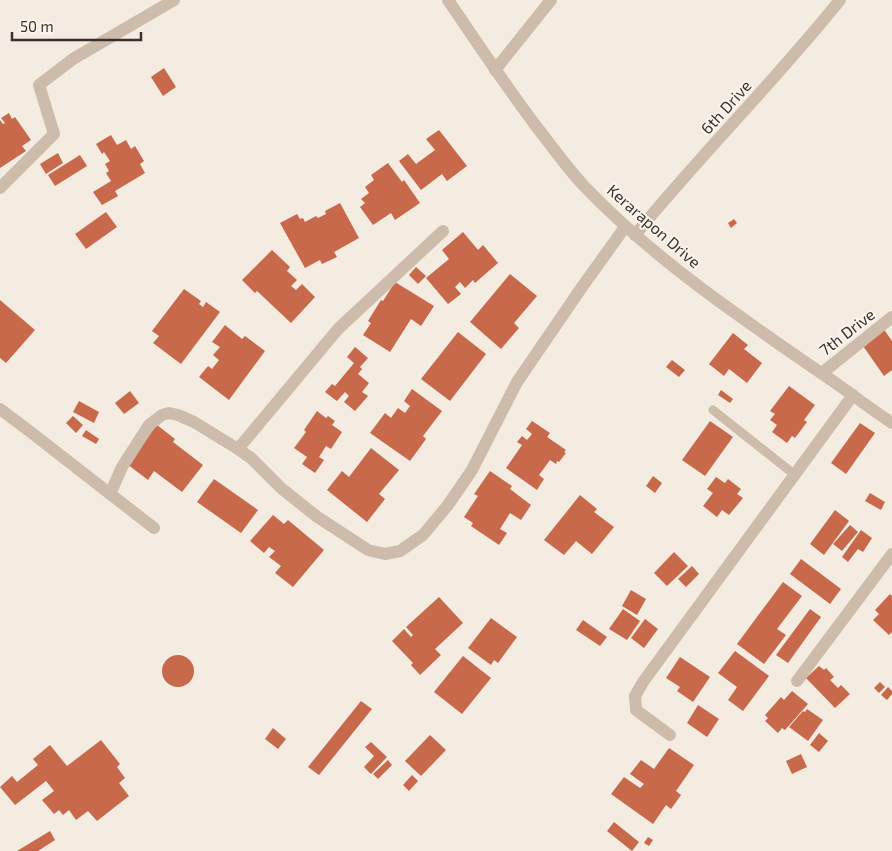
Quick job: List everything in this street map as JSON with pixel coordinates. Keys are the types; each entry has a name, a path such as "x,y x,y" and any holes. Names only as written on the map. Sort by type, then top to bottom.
{"street":[{"path":"0,188 54,134 39,85 74,59 174,0"},
{"name":"Kerarapon Drive","path":"448,0 495,70 576,177 630,231 781,347 822,373 892,423"},
{"path":"495,70 551,0"},
{"name":"6th Drive","path":"110,494 122,467 149,425 162,415 169,413 194,422 238,449 251,458 281,488 316,516 368,550 393,554 423,536 448,505 472,470 517,382 582,287 630,231 676,186 758,96 840,0"},
{"path":"238,449 338,328 443,231"},
{"name":"7th Drive","path":"822,373 892,317"},
{"path":"670,735 636,710 635,696 643,682 853,395"},
{"path":"0,409 154,528"},
{"path":"798,681 892,554"}],"lane":[{"path":"713,410 795,475"}],"building":[{"path":"164,68 176,87 163,96 151,77"},
{"path":"9,113 12,119 15,117 31,140 22,146 26,151 0,168 0,120 3,124 5,123 1,118"},
{"path":"439,130 467,166 447,181 442,174 421,190 399,161 408,154 416,164 435,150 426,139"},
{"path":"111,135 117,145 126,140 131,149 135,146 144,161 140,164 145,173 115,191 118,196 102,205 93,192 111,181 106,173 109,171 105,164 110,161 104,152 102,154 96,144"},
{"path":"58,153 63,163 46,174 40,164"},
{"path":"80,155 87,166 55,186 48,175"},
{"path":"388,163 402,182 404,180 420,203 395,220 391,213 373,225 360,207 365,203 361,199 369,193 365,187 374,180 371,175"},
{"path":"340,203 359,238 334,252 337,257 322,264 320,260 305,268 280,223 297,214 305,222 316,216 318,218 326,214 325,211"},
{"path":"106,212 117,227 86,249 75,234"},
{"path":"734,219 737,223 731,228 728,223"},
{"path":"463,232 478,250 483,245 498,263 475,283 473,280 465,288 460,282 455,287 461,294 448,304 426,278 449,259 442,250"},
{"path":"272,250 290,267 287,271 297,280 291,286 296,290 302,284 315,297 291,323 257,291 255,293 242,280"},
{"path":"416,267 426,276 418,284 409,275"},
{"path":"510,274 537,296 514,323 519,328 501,349 470,322"},
{"path":"395,282 434,306 421,326 411,319 390,352 363,335 371,323 368,321"},
{"path":"184,289 201,301 199,304 203,307 206,302 220,312 181,364 153,343 159,336 152,331"},
{"path":"0,300 35,330 6,363 0,358"},
{"path":"225,325 242,339 245,336 265,351 229,400 199,377 208,366 212,369 219,360 213,355 220,347 212,342"},
{"path":"883,328 892,341 892,370 884,376 861,343"},
{"path":"458,332 486,354 450,401 421,379"},
{"path":"733,333 748,345 744,349 762,363 747,383 729,369 724,376 709,364"},
{"path":"355,347 368,358 360,367 362,369 358,374 369,383 362,392 368,396 355,411 344,402 349,396 345,392 337,401 325,392 332,384 335,386 354,363 347,357"},
{"path":"672,360 685,370 679,377 666,367"},
{"path":"789,386 815,405 804,420 807,422 795,438 792,436 787,443 772,432 777,425 770,420 775,414 770,411"},
{"path":"412,389 442,411 423,436 426,439 410,461 370,433 385,413 391,418 398,408 405,413 410,406 404,401"},
{"path":"721,390 733,399 730,403 718,395"},
{"path":"130,391 139,403 124,414 115,403"},
{"path":"79,401 99,412 94,423 73,412"},
{"path":"317,411 326,418 328,416 335,421 332,425 342,432 331,449 326,446 319,457 324,460 315,473 302,464 307,457 294,448 306,432 304,430"},
{"path":"73,416 83,425 76,433 66,423"},
{"path":"532,421 550,433 547,437 566,450 564,452 566,453 559,462 557,461 556,464 550,460 539,475 544,479 537,490 506,468 522,445 517,442 522,436 527,440 532,434 526,429"},
{"path":"710,421 733,437 705,476 682,460"},
{"path":"860,423 875,433 846,474 831,463"},
{"path":"157,425 175,439 173,442 203,465 182,492 154,471 148,480 127,464"},
{"path":"86,430 99,439 96,444 82,436"},
{"path":"371,448 399,470 379,494 385,499 367,522 327,490 342,471 349,477"},
{"path":"490,471 512,486 510,489 531,505 521,520 510,513 500,529 507,533 499,545 471,526 473,523 464,517 478,496 474,494"},
{"path":"653,476 662,483 655,493 646,486"},
{"path":"716,477 725,483 728,479 741,489 737,494 743,498 729,515 722,510 717,517 703,506 713,493 707,489"},
{"path":"214,479 258,510 241,533 197,502"},
{"path":"870,493 885,502 881,510 865,501"},
{"path":"580,495 597,509 594,512 614,527 592,554 576,541 564,555 544,540"},
{"path":"835,510 849,521 824,555 810,544"},
{"path":"273,515 284,524 288,520 324,550 293,587 275,573 281,566 269,557 275,551 269,547 264,553 250,541"},
{"path":"850,525 858,532 842,551 833,544"},
{"path":"861,530 872,538 863,552 858,549 848,562 842,557"},
{"path":"674,552 688,566 667,586 654,573"},
{"path":"801,559 841,589 830,604 790,574"},
{"path":"692,566 699,574 686,587 678,579"},
{"path":"783,582 802,596 777,629 786,635 764,664 737,644"},
{"path":"631,590 646,599 637,615 622,606"},
{"path":"890,594 892,596 892,632 889,635 873,620 879,614 875,610"},
{"path":"439,597 463,623 435,649 441,655 420,675 411,665 413,663 392,641 404,629 411,637 413,635 406,627"},
{"path":"623,609 640,621 627,640 609,629"},
{"path":"810,609 821,617 788,663 776,655"},
{"path":"491,618 517,637 498,663 494,660 491,665 468,648"},
{"path":"645,619 658,629 644,648 631,638"},
{"path":"583,620 607,637 600,646 576,630"},
{"path":"735,651 769,676 743,711 728,700 737,687 718,673"},
{"path":"178,655 189,660 194,671 189,682 178,687 167,682 162,671 167,660"},
{"path":"463,656 491,678 462,714 434,692"},
{"path":"680,657 710,677 693,702 677,691 680,687 666,678"},
{"path":"819,666 824,670 826,668 834,677 830,680 838,688 841,685 850,694 835,708 806,678"},
{"path":"880,682 885,687 879,693 874,688"},
{"path":"888,687 892,694 887,700 881,695"},
{"path":"792,691 808,704 785,730 782,728 778,733 765,721 768,718 765,715 781,697 784,700"},
{"path":"361,701 372,709 319,775 308,767"},
{"path":"698,705 719,719 707,737 687,723"},
{"path":"807,709 823,720 808,741 789,727"},
{"path":"273,728 286,739 278,749 265,739"},
{"path":"819,733 828,741 819,752 810,745"},
{"path":"430,735 446,750 421,776 405,761"},
{"path":"101,740 120,764 117,767 125,778 119,783 129,796 97,821 88,811 76,820 69,810 63,815 59,810 54,814 42,800 54,791 46,781 15,805 0,787 12,776 17,782 38,765 33,759 50,745 67,766"},
{"path":"371,742 387,757 371,774 364,767 374,756 365,747"},
{"path":"669,748 694,765 676,791 681,795 671,809 666,805 653,824 611,794 624,777 640,788 644,784 630,774 641,760 654,769"},
{"path":"801,754 807,767 792,774 786,761"},
{"path":"388,760 392,765 378,779 373,774"},
{"path":"412,775 418,781 409,791 403,785"},
{"path":"614,822 639,842 632,851 607,831"},
{"path":"50,831 55,840 38,851 17,851"},
{"path":"648,837 653,840 649,846 644,843"}]}
